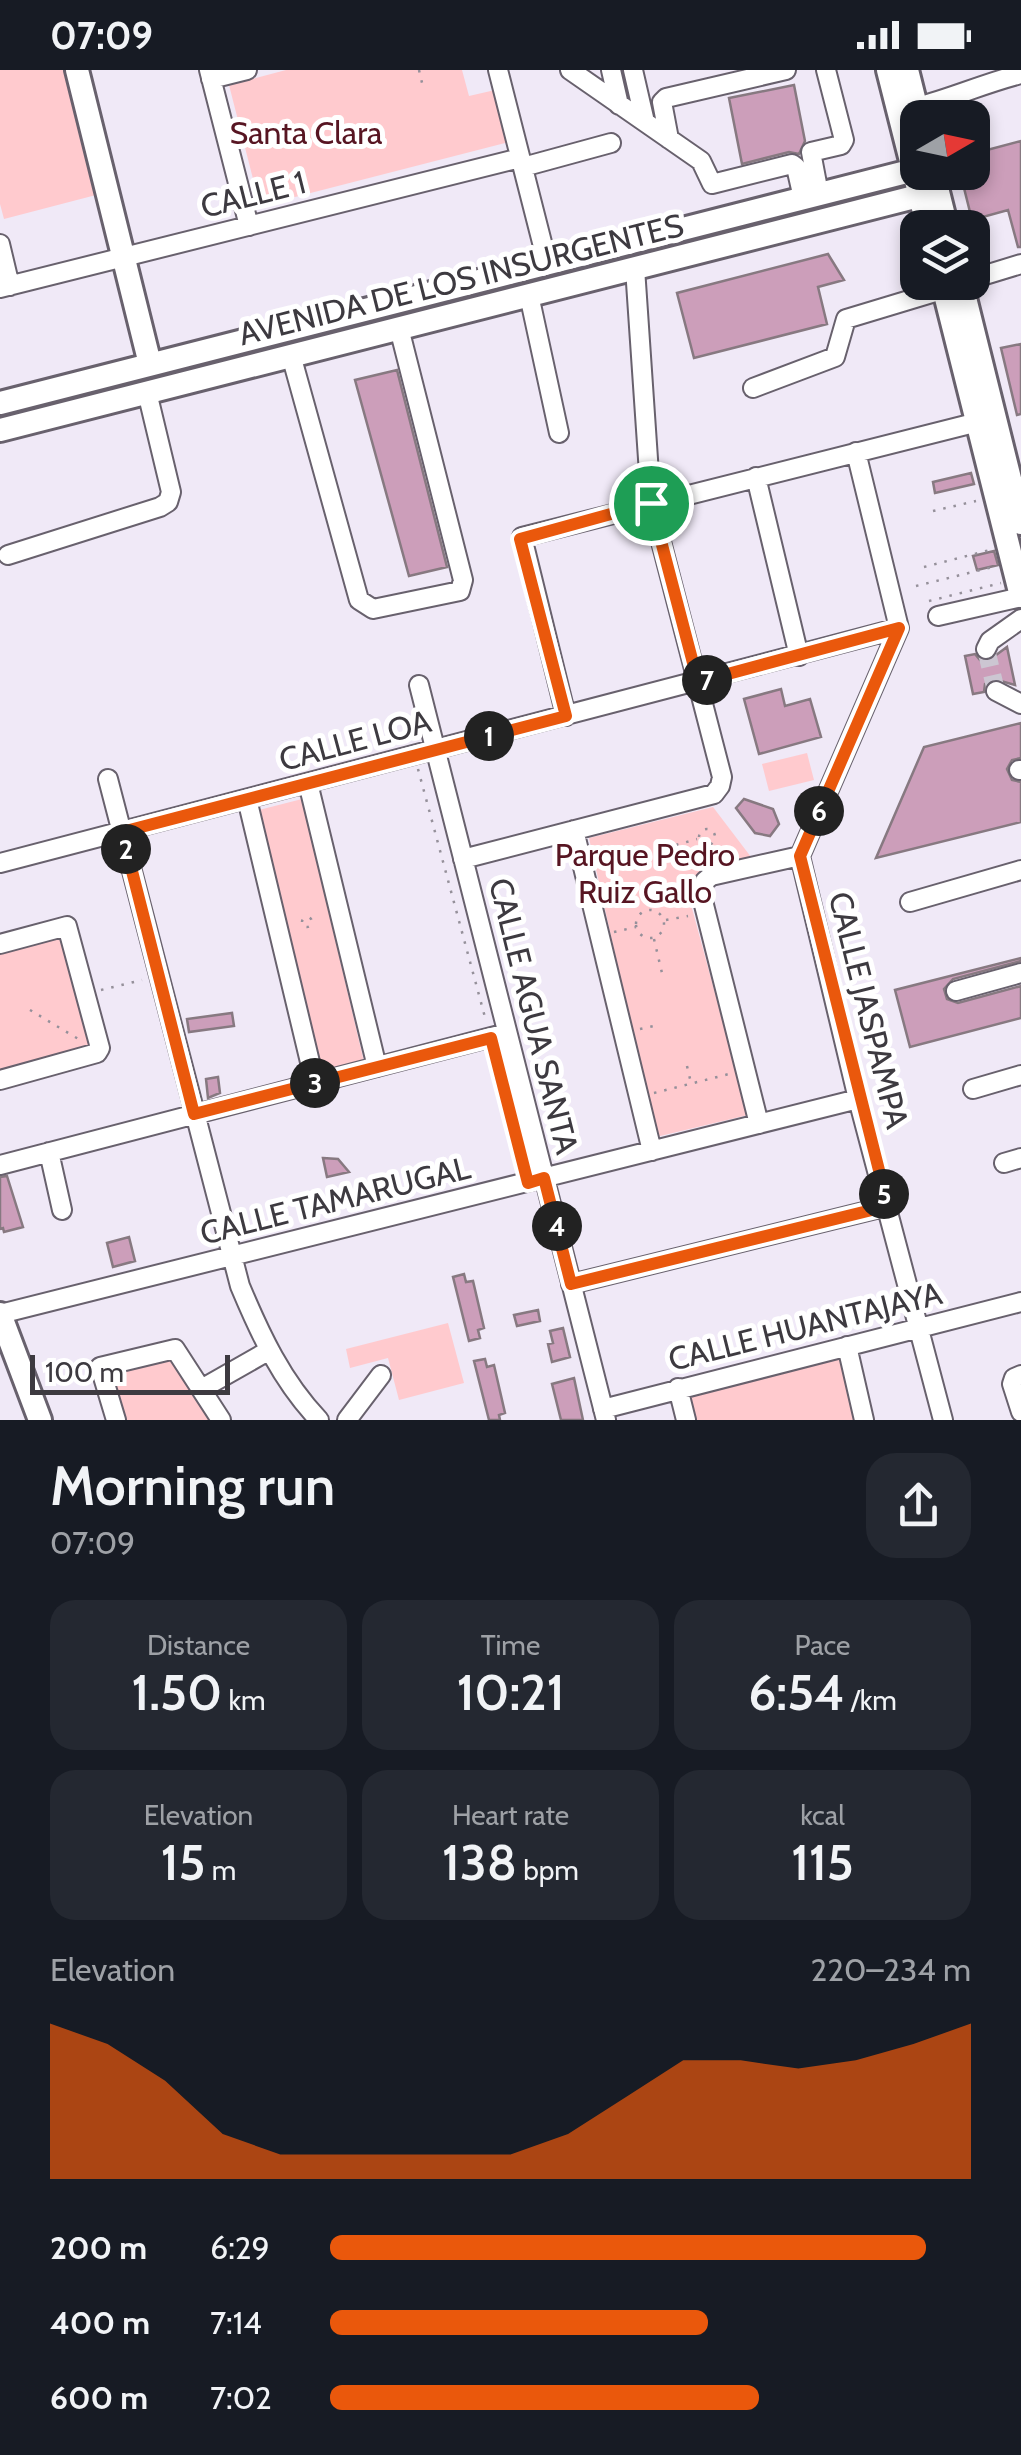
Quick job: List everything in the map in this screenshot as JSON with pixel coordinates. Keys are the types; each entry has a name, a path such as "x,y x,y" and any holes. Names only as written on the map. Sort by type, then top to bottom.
{"main road":[{"path":"76,70 130,255"},
{"path":"90,70 157,362"},
{"path":"888,70 900,107"},
{"path":"908,70 915,100"},
{"name":"AVENIDA DE LOS INSURGENTES","path":"0,403 811,196 900,183"},
{"name":"AVENIDA DE LOS INSURGENTES","path":"0,430 635,268 900,187"},
{"path":"961,300 986,420 1013,505 1016,576"},
{"path":"0,1314 40,1420"}],"street":[{"path":"247,70 210,74 249,226"},
{"path":"498,70 547,262"},
{"path":"570,70 705,164 712,184 794,165 811,196"},
{"path":"590,70 594,89"},
{"path":"611,70 620,105"},
{"path":"632,70 645,122"},
{"path":"669,139 662,102 666,98 786,70"},
{"path":"811,196 810,154 840,145 844,140 826,70"},
{"path":"946,100 975,86 1021,74"},
{"name":"CALLE 1","path":"5,287 249,226 611,144"},
{"path":"0,244 5,287"},
{"path":"990,273 1021,264"},
{"path":"463,858 714,794 722,777 651,503 635,268"},
{"path":"529,295 559,432"},
{"path":"753,388 834,358 846,319 905,300"},
{"path":"291,356 359,600 372,609 460,590 464,580 399,328"},
{"path":"8,555 168,502 171,492 146,392"},
{"path":"566,716 520,539 986,420"},
{"path":"856,452 899,628"},
{"path":"756,477 799,656"},
{"path":"934,608 1016,576"},
{"path":"986,649 990,640 1021,619"},
{"name":"CALLE LOA","path":"0,863 899,628"},
{"name":"CALLE JASPAMPA","path":"899,628 800,856 858,1099 942,1420"},
{"name":"CALLE AGUA SANTA","path":"419,686 463,858 499,1036 536,1180 571,1284 605,1415"},
{"path":"996,691 1021,704"},
{"path":"108,779 232,1258 268,1351 319,1420"},
{"path":"308,783 377,1067"},
{"path":"247,799 315,1083"},
{"path":"574,830 652,1151"},
{"path":"758,1124 704,913 702,885 710,876 800,856"},
{"path":"910,902 1021,870"},
{"path":"0,944 68,926 100,1048 97,1053 0,1080"},
{"path":"956,991 1021,973"},
{"path":"0,1164 499,1036"},
{"path":"973,1090 1021,1075"},
{"name":"CALLE TAMARUGAL","path":"0,1314 858,1099"},
{"path":"49,1152 62,1210"},
{"path":"571,1284 888,1206"},
{"name":"CALLE HUANTAJAYA","path":"605,1415 678,1388 1021,1302"},
{"path":"847,1346 864,1420"},
{"path":"116,1420 100,1370 103,1365 176,1349 222,1420"},
{"path":"202,1388 268,1351"},
{"path":"347,1420 382,1375"},
{"path":"1021,1375 1012,1384 1021,1412"},
{"path":"678,1388 686,1420"}],"path":[{"path":"418,70 424,87"},
{"path":"934,510 1013,505"},
{"path":"924,567 1016,576"},
{"path":"916,586 1016,576"},
{"path":"934,608 1016,576"},
{"path":"414,756 499,1036 536,1180"},
{"path":"676,845 698,838"},
{"path":"649,910 664,920 661,932 654,937 642,934 637,927 638,918 649,910"},
{"path":"664,920 704,913"},
{"path":"600,935 637,927"},
{"path":"654,937 662,973"},
{"path":"85,995 145,979"},
{"path":"30,1010 100,1048"},
{"path":"687,1066 691,1084"},
{"path":"639,1097 745,1070"}],"green space":[{"path":"0,70 64,70 96,195 4,219 0,204"},
{"name":"Santa Clara","path":"286,70 462,70 469,96 495,90 509,142 260,206 229,85"},
{"path":"869,189 871,199 627,261 626,253"},
{"path":"622,254 624,263 0,422 0,411"},
{"path":"807,753 814,780 769,791 762,764"},
{"path":"302,799 364,1062 321,1072 259,810"},
{"name":"Parque Pedro Ruiz Gallo","path":"713,807 751,857 718,863 701,871 695,878 690,901 748,1115 656,1137 589,838"},
{"path":"66,937 95,1046 0,1073 0,953"},
{"path":"448,1323 464,1383 399,1400 388,1358 350,1368 346,1349"},
{"path":"173,1354 215,1420 122,1420 108,1370"},
{"path":"845,1357 859,1420 696,1420 689,1396"}],"building":[{"path":"794,85 805,141 799,154 789,152 742,164 729,98"},
{"path":"1021,141 1021,247 1008,210 990,215 990,210 970,210 964,190 990,190 990,149"},
{"path":"828,254 844,280 818,287 827,324 694,358 677,293"},
{"path":"1021,344 1021,414 1017,415 1001,348"},
{"path":"397,370 447,567 409,576 355,380"},
{"path":"971,473 974,484 935,493 933,482"},
{"path":"994,551 998,565 977,570 973,556"},
{"path":"1007,647 1015,685 994,679 985,684 984,692 973,694 965,656 975,654 988,661"},
{"path":"781,689 785,706 810,699 821,737 759,754 744,699"},
{"path":"1021,723 1021,758 1012,760 1007,769 1012,780 1021,782 1021,822 876,858 924,747"},
{"path":"744,799 773,809 779,824 770,836 755,833 736,808"},
{"path":"1021,958 953,979 944,989 947,999 958,1003 1021,986 1021,1018 910,1047 895,990"},
{"path":"232,1013 234,1026 189,1032 187,1019"},
{"path":"218,1077 220,1093 208,1098 206,1079"},
{"path":"323,1158 338,1159 349,1172 327,1177"},
{"path":"7,1176 23,1227 4,1232 0,1229 0,1177"},
{"path":"129,1237 135,1261 113,1267 107,1243"},
{"path":"464,1274 466,1282 473,1281 484,1328 478,1330 480,1338 469,1341 453,1277"},
{"path":"538,1310 540,1321 517,1326 514,1315"},
{"path":"563,1328 570,1357 552,1362 550,1331"},
{"path":"485,1359 487,1367 494,1365 505,1413 499,1415 500,1420 489,1420 474,1361"},
{"path":"574,1378 583,1420 561,1420 552,1384"}],"tunnel":[{"path":"986,649 996,691"}],"route":[{"path":"651,503 698,682 899,628 800,856 858,1099 888,1206 571,1284 544,1178 528,1183 491,1038 194,1114 122,832 566,716 520,539 651,503"}]}
